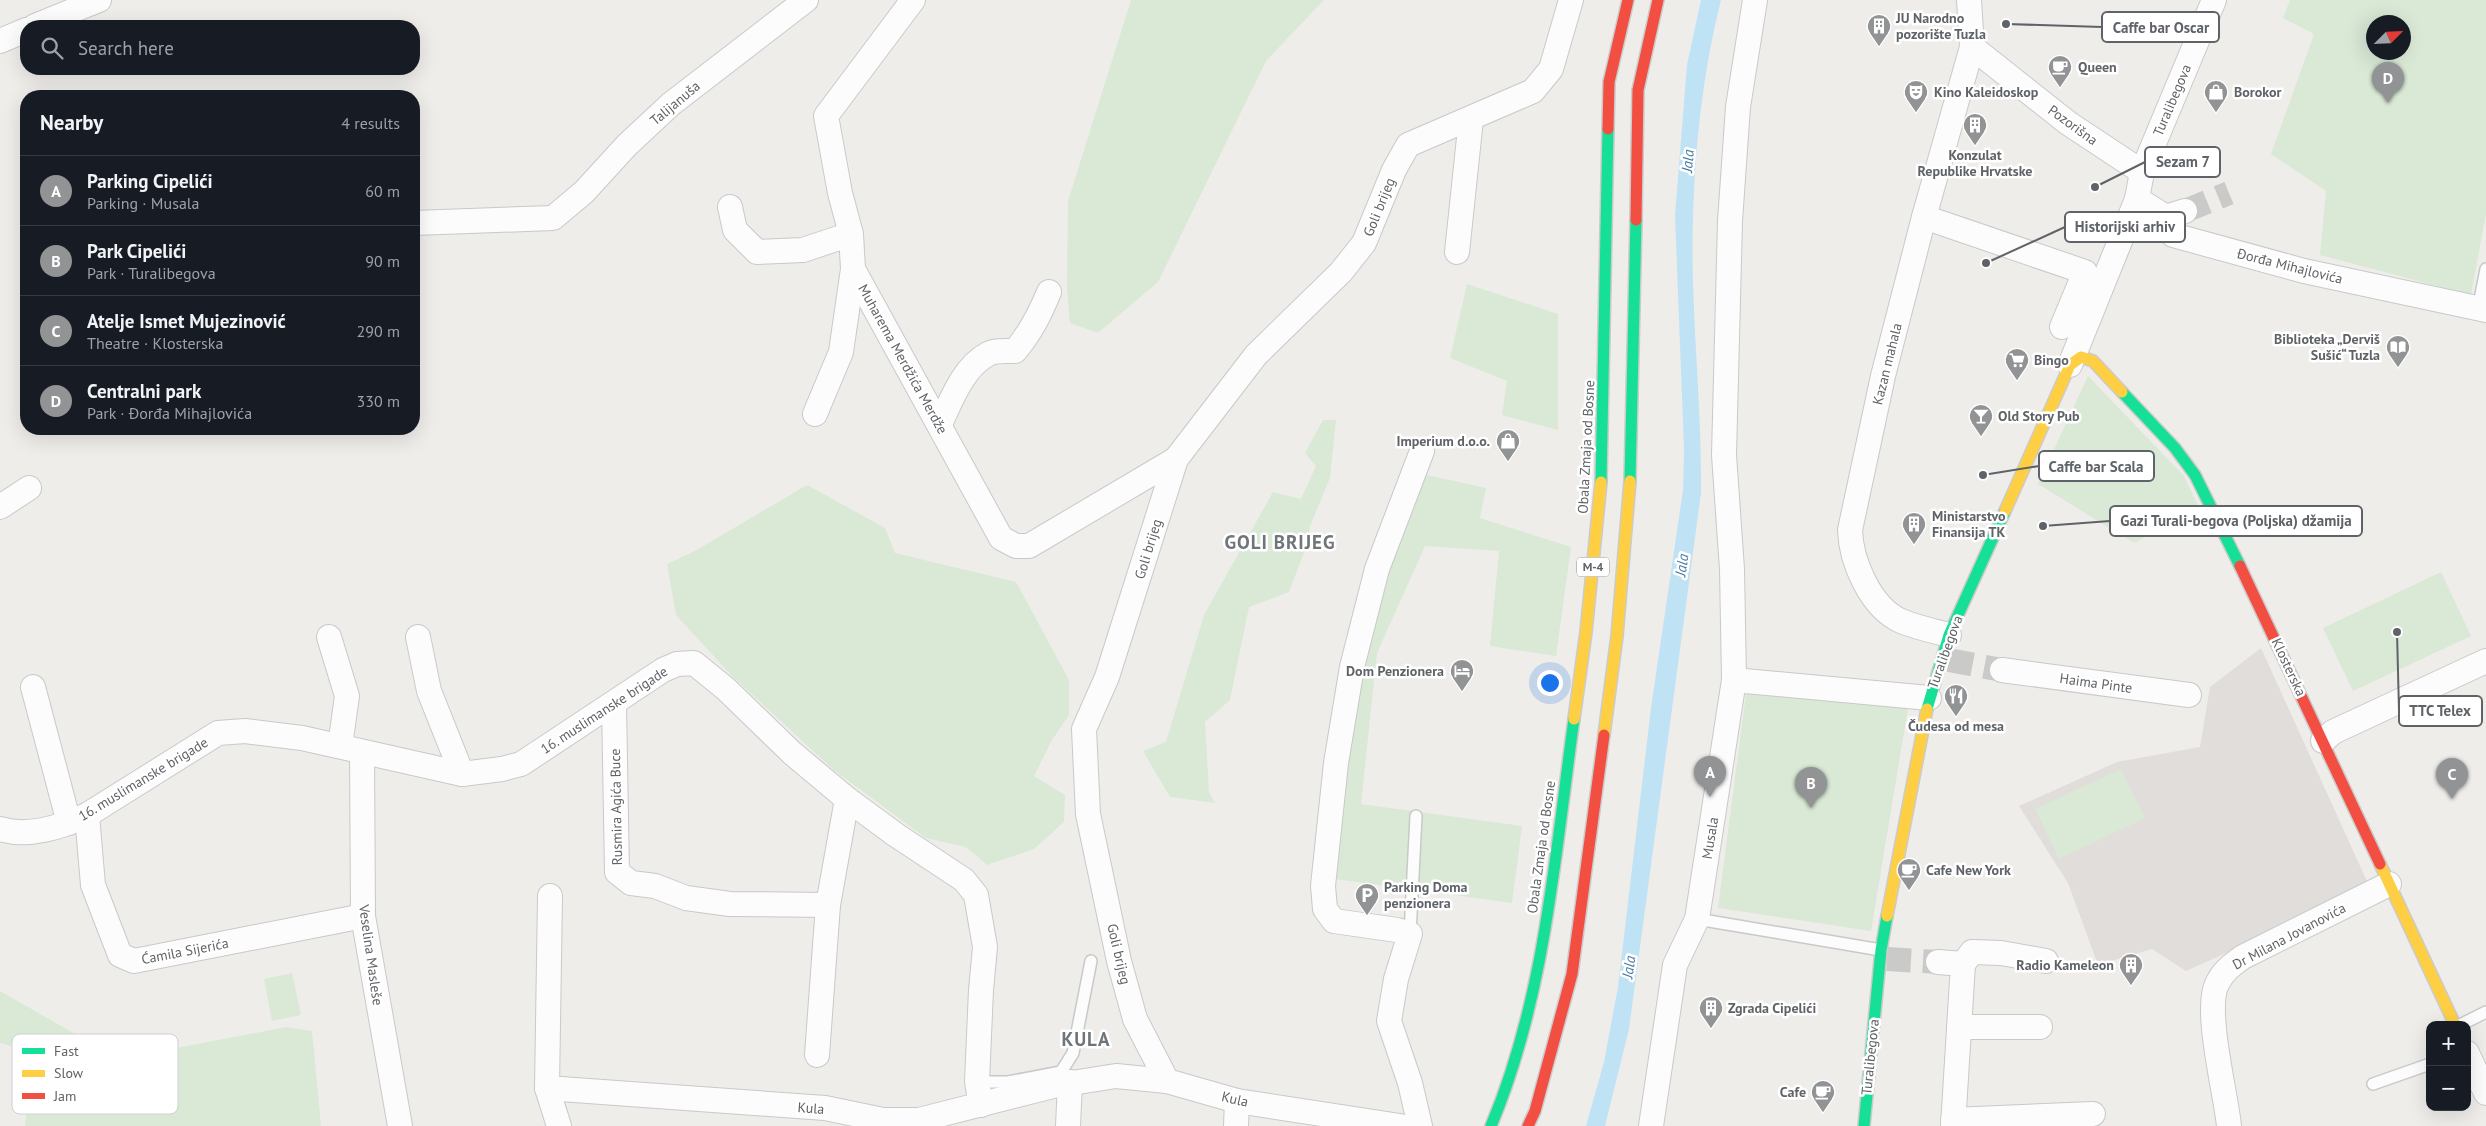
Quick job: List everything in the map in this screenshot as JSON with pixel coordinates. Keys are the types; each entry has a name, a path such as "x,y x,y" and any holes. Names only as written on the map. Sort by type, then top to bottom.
{"main road":[{"name":"Obala Zmaja od Bosne","path":"1491,1126 1505,1093 1538,972 1586,632 1603,466 1608,82 1628,0"},
{"name":"M-4","path":"1528,1126 1535,1111 1572,974 1617,636 1631,467 1638,90 1658,0"},
{"name":"Klosterska","path":"2070,365 2081,357 2093,361 2175,448 2195,475 2324,741 2453,1021"},
{"name":"Turalibegova","path":"1864,1126 1883,956 1922,721 1929,698 1946,659 1949,635 2070,365"}],"street":[{"path":"50,20 99,0"},
{"name":"Talijanuša","path":"420,223 553,218 584,192 627,145 671,104 806,0"},
{"name":"Muharema Merdžića Merdže","path":"913,0 826,116 840,193 851,234 853,269 940,424 1001,538 1016,546 1029,546 1176,460"},
{"name":"Goli brijeg","path":"1167,1080 1135,1019 1119,961 1088,814 1084,729 1107,677 1176,460 1256,355 1341,272 1364,242 1394,170 1408,145 1532,91 1551,69 1571,0"},
{"name":"Musala","path":"1651,1126 1676,965 1697,919 1734,680 1732,569 1724,455 1730,231 1738,107 1755,0"},
{"path":"1969,0 1972,48"},
{"name":"Turalibegova","path":"2142,172 2206,7"},
{"path":"0,41 20,33"},
{"name":"Pozorišna","path":"1972,48 2068,123 2142,172"},
{"name":"Kazan mahala","path":"1949,635 1900,620 1886,611 1874,596 1856,564 1851,544 1853,516 1883,376 1924,216 1972,48"},
{"path":"1457,252 1471,119"},
{"path":"2070,365 2137,198 2142,172"},
{"name":"Đorđa Mihajlovića","path":"2137,198 2176,214 2173,235 2304,272 2482,310"},
{"path":"730,207 735,230 757,252 804,250 851,234"},
{"path":"1924,216 2085,272 2062,327"},
{"path":"815,414 841,352 853,269"},
{"path":"940,424 958,387 973,367 989,353 1015,351 1028,336 1038,321 1049,292"},
{"path":"1420,1126 1410,1083 1389,1021 1396,979 1410,934 1334,921 1324,909 1323,886 1336,764 1354,658 1377,569 1422,451"},
{"path":"0,507 29,488"},
{"path":"418,637 429,691 462,774"},
{"name":"Veselina Masleše","path":"329,638 347,696 363,916 400,1126"},
{"path":"2324,741 2333,732 2486,661"},
{"name":"16. muslimanske brigade","path":"0,829 10,832 30,833 78,819 218,733 245,731 269,733 462,774 502,769 521,764 663,670 677,664 694,663 726,689 792,754 896,836 964,880 976,895 985,947 980,990 979,1093"},
{"name":"Haima Pinte","path":"2002,670 2189,696"},
{"path":"1734,680 1929,698"},
{"name":"Ćamila Sijerića","path":"33,688 78,819 93,884 120,954 134,961 363,916"},
{"name":"Rusmira Agića Buce","path":"614,704 616,872 631,882 655,886 686,898 730,904 828,905"},
{"path":"817,1055 828,905 847,799"},
{"name":"Dr Milana Jovanovića","path":"2229,1126 2213,1010 2216,986 2225,970 2243,957 2389,884"},
{"path":"550,896 547,1088 559,1126"},
{"path":"2046,961 2001,953 1972,952 1963,964 1953,1123 2093,1114"},
{"path":"1938,962 1963,964"},
{"path":"1959,1027 2040,1027"},
{"path":"2471,1061 2486,1093"},
{"name":"Kula","path":"547,1088 610,1091 707,1101 826,1108 882,1123 919,1120 979,1093 1116,1076 1167,1080 1238,1101 1400,1126"},
{"path":"1068,1126 1070,1082"},
{"path":"1236,1126 1238,1101"}],"lane":[{"path":"2482,310 2486,270"},
{"path":"1410,934 1416,816"},
{"path":"1697,919 1883,956"},
{"path":"979,1093 1008,1082 1061,1072 1073,1053 1092,961"},
{"path":"2468,1021 2486,1012"},
{"path":"2373,1084 2426,1065"}],"shaded area":[{"path":"2261,648 2370,888 2186,971 2152,949 2098,965 2068,883 2019,806 2117,762 2200,747 2210,687"}],"green space":[{"path":"1131,0 1324,0 1266,61 1158,282 1098,333 1070,323 1067,287 1068,201"},
{"path":"2290,0 2486,0 2486,214 2471,295 2320,255 2326,191 2271,154 2314,34 2283,18"},
{"path":"1467,284 1558,314 1558,430 1502,415 1507,381 1450,358"},
{"path":"2088,376 2184,476 2199,507 2134,543 2038,484"},
{"path":"1323,420 1336,420 1330,478 1310,526 1307,544 1289,592 1249,607 1230,700 1205,722 1209,792 1215,803 1170,797 1143,751 1166,742 1204,615 1273,492 1301,499 1316,466 1305,453"},
{"path":"1422,474 1486,488 1480,518 1571,547 1556,656 1490,646 1499,551 1425,546 1377,653 1361,804 1522,826 1512,903 1328,878 1360,659"},
{"path":"807,485 885,528 895,553 1016,582 1069,680 1069,715 1052,740 1034,776 1065,795 1064,822 1034,849 987,865 966,847 926,838 835,771 732,676 676,615 667,564 695,551"},
{"path":"2441,572 2471,636 2353,691 2323,628"},
{"path":"1746,694 1908,708 1871,931 1718,908"},
{"path":"2121,769 2145,818 2059,859 2035,809"},
{"path":"292,973 301,1015 272,1021 264,979"},
{"path":"0,991 75,1034 12,1034 12,1046 0,1043"},
{"path":"286,1027 312,1031 321,1126 25,1126 26,1114 178,1114 178,1048"}],"water":[{"name":"Jala","path":"1701,0 1721,0 1709,54 1701,108 1694,190 1693,286 1700,424 1701,493 1629,1029 1605,1126 1586,1126 1604,1062 1618,987 1651,708 1683,490 1684,449 1675,215 1687,65"}],"tunnel":[{"path":"2185,211 2229,193"},
{"path":"1949,660 2002,670"},
{"path":"1887,959 1938,962"}],"traffic: fast":[{"path":"1601,482 1608,129"},
{"path":"1630,481 1636,220"},
{"path":"2122,392 2175,448 2195,475 2240,566"},
{"path":"1927,709 1949,635 2005,511"},
{"path":"1491,1126 1524,1028 1536,977 1554,874 1574,719"},
{"path":"1864,1126 1881,950 1887,916"}],"traffic: slow":[{"path":"2005,511 2070,365 2081,357 2093,361 2122,392"},
{"path":"1604,735 1617,636 1630,481"},
{"path":"1574,719 1586,632 1601,482"},
{"path":"1887,916 1927,709"},
{"path":"2380,864 2453,1021"}],"traffic: jam":[{"path":"1608,129 1609,82 1628,0"},
{"path":"1636,220 1638,90 1658,0"},
{"path":"2240,566 2380,864"},
{"path":"1528,1126 1535,1111 1572,974 1604,735"}],"place":[{"name":"Caffe bar Oscar","path":"2006,24"},
{"name":"JU Narodno pozorište Tuzla","path":"1879,47"},
{"name":"Queen","path":"2060,88"},
{"name":"Centralni park","path":"2388,103"},
{"name":"Kino Kaleidoskop","path":"1916,113"},
{"name":"Borokor","path":"2216,113"},
{"name":"Konzulat Republike Hrvatske","path":"1975,146"},
{"name":"Sezam 7","path":"2095,187"},
{"name":"Historijski arhiv","path":"1986,263"},
{"name":"Biblioteka „Derviš Sušić“ Tuzla","path":"2398,368"},
{"name":"Bingo","path":"2017,381"},
{"name":"Old Story Pub","path":"1981,437"},
{"name":"Imperium d.o.o.","path":"1508,462"},
{"name":"Caffe bar Scala","path":"1983,475"},
{"name":"Gazi Turali-begova (Poljska) džamija","path":"2043,526"},
{"name":"Ministarstvo Finansija TK","path":"1914,545"},
{"name":"TTC Telex","path":"2397,632"},
{"name":"Dom Penzionera","path":"1462,692"},
{"name":"Čudesa od mesa","path":"1956,717"},
{"name":"Parking Cipelići","path":"1710,797"},
{"name":"Atelje Ismet Mujezinović","path":"2452,799"},
{"name":"Park Cipelići","path":"1811,808"},
{"name":"Cafe New York","path":"1909,891"},
{"name":"Parking Doma penzionera","path":"1367,916"},
{"name":"Radio Kameleon","path":"2131,986"},
{"name":"Zgrada Cipelići","path":"1711,1029"},
{"name":"Cafe","path":"1823,1113"}],"district":[{"name":"GOLI BRIJEG","path":"1280,542"},
{"name":"KULA","path":"1086,1039"}]}
